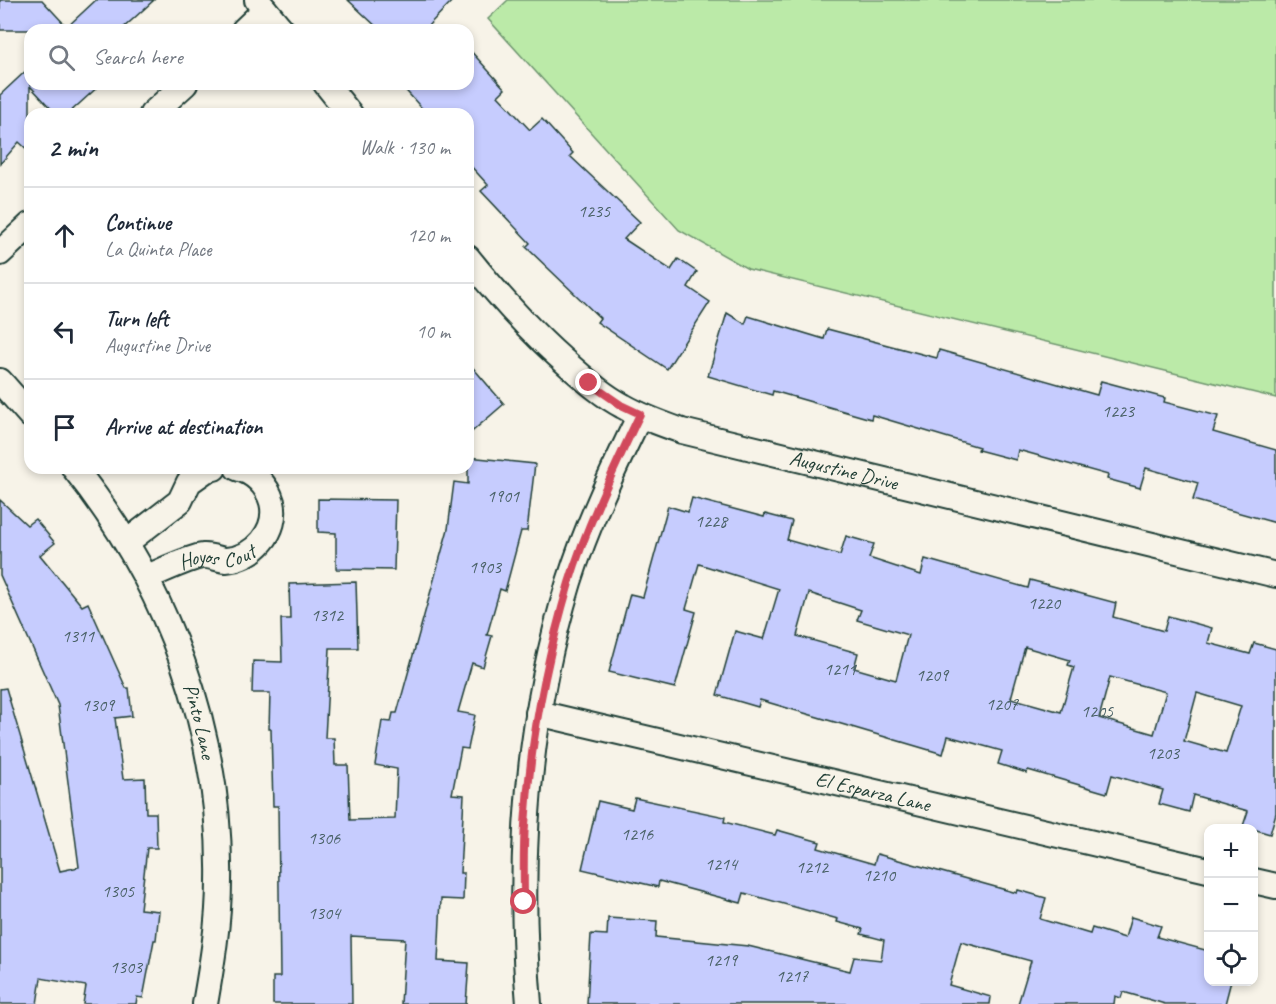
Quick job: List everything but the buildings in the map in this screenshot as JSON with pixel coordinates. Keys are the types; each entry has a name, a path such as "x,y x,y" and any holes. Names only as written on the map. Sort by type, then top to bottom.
{"street":[{"path":"248,24 261,5 277,24"},
{"path":"159,108 178,90"},
{"path":"331,90 345,108"},
{"path":"0,253 24,231"},
{"name":"Augustine Drive","path":"474,265 497,294 544,344 589,383 621,405 651,420 682,430 1276,575"},
{"path":"0,381 24,408"},
{"path":"529,1004 524,902 525,825 538,713 570,581 640,414"},
{"name":"Pinto Lane","path":"78,474 127,542 147,577 174,637 208,755 216,822 219,882 205,1004"},
{"path":"127,542 180,501 189,482 200,474"},
{"name":"Hoyos Cout","path":"147,577 204,555 224,560 245,556 262,543 272,524 272,503 263,484 251,474"},
{"name":"El Esparza Lane","path":"538,713 1204,869"},
{"path":"1258,882 1276,886"}],"green space":[{"path":"508,0 1276,0 1276,398 748,269 679,230 488,19"}],"route":[{"path":"524,902 525,825 531,762 538,713 553,645 570,581 592,522 640,414 621,405 589,383"}]}
